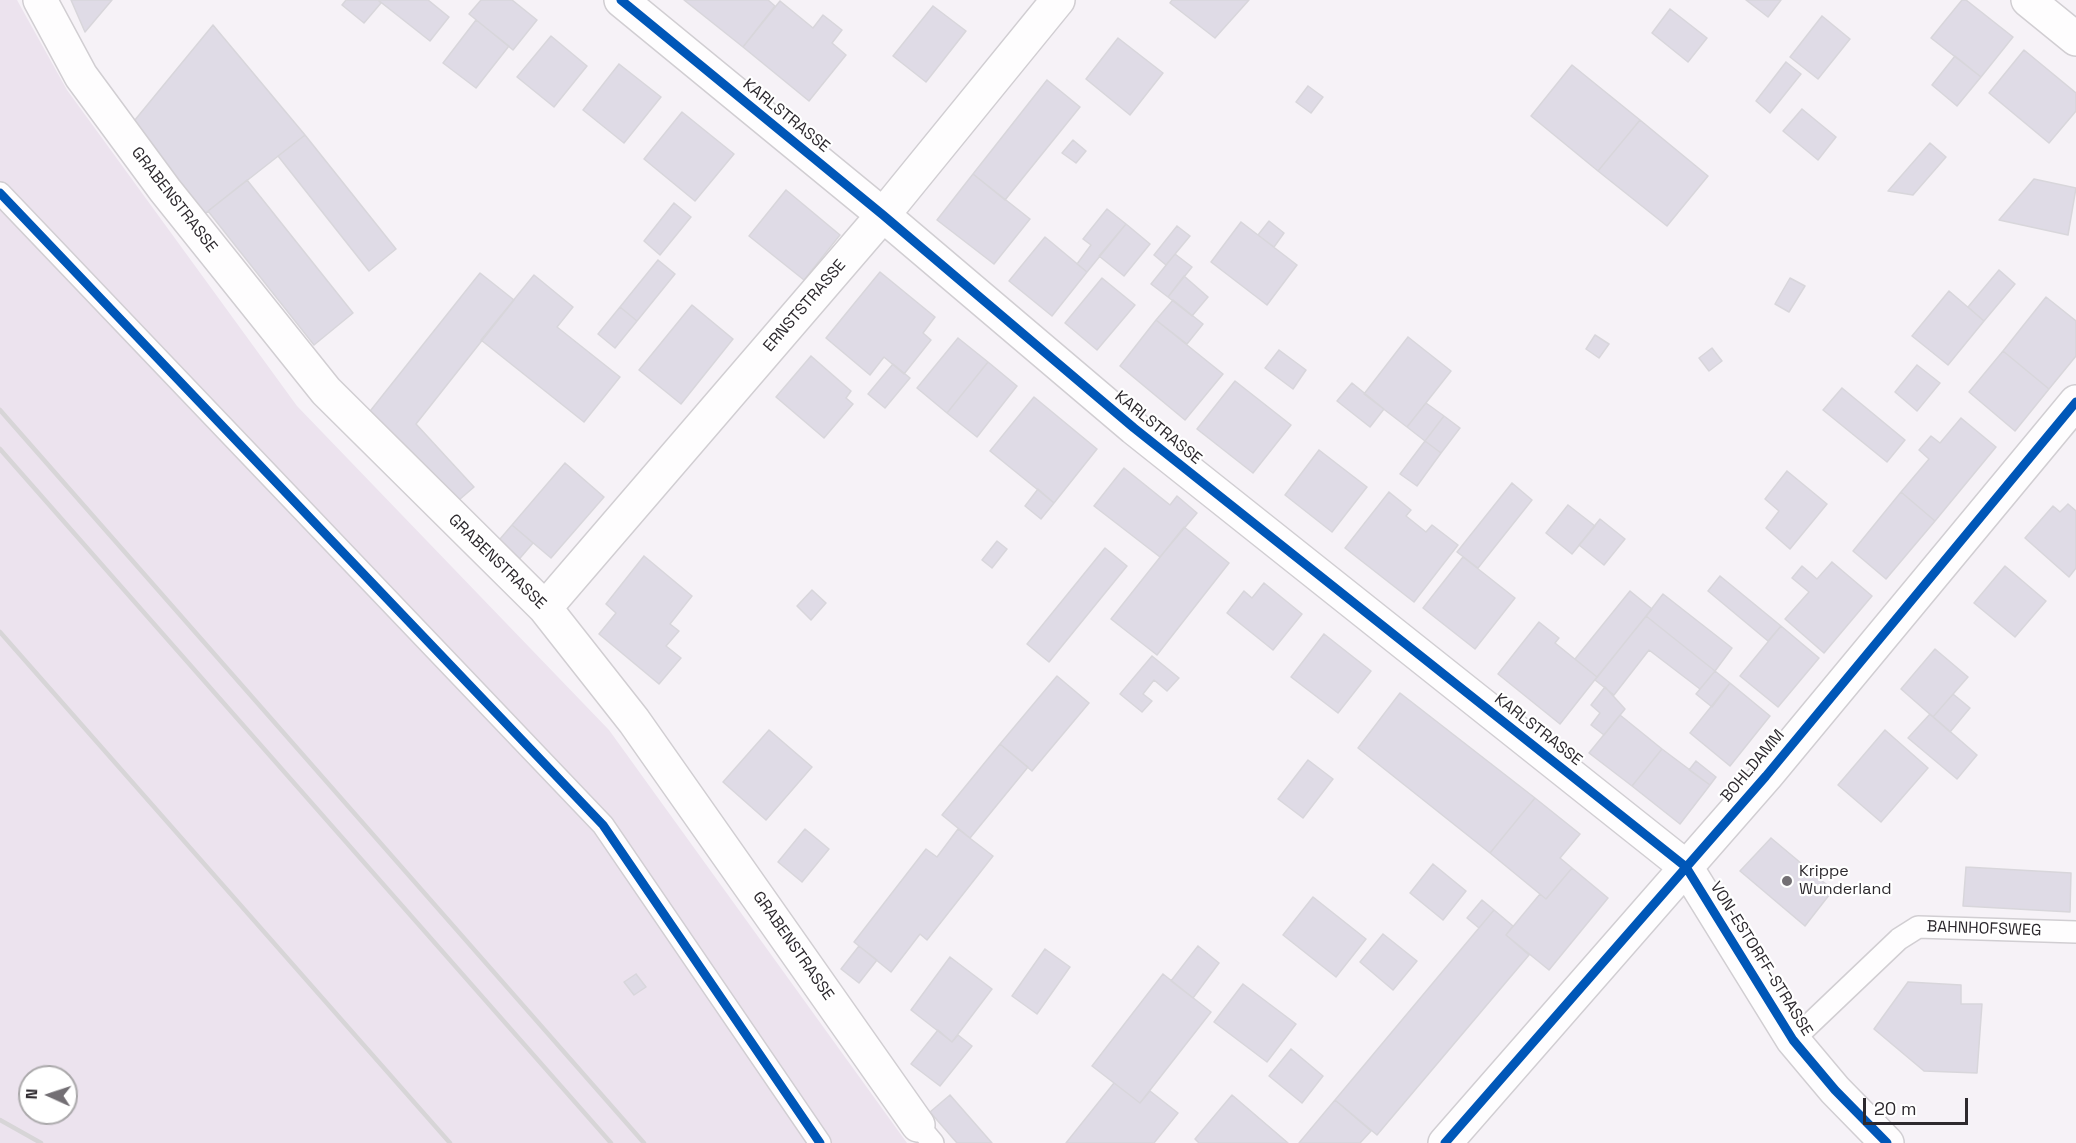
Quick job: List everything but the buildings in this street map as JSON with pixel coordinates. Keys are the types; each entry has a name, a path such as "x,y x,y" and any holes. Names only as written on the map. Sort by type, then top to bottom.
{"street":[{"name":"GRABENSTRASSE","path":"40,0 81,75 158,181 326,391 546,608 634,721 925,1134"},
{"name":"KARLSTRASSE","path":"621,0 883,215 1134,428 1686,867"},
{"name":"ERNSTSTRASSE","path":"546,608 883,215 1059,0"},
{"path":"2028,0 2076,39"},
{"name":"BOHLDAMM","path":"1445,1143 1766,776 2076,402"},
{"name":"VON-ESTORFF-STRASSE","path":"1686,867 1793,1040 1835,1090 1887,1143"}],"lane":[{"path":"0,193 603,825 820,1143"},
{"name":"BAHNHOFSWEG","path":"1793,1040 1899,939 1918,927 2076,932"}],"shaded area":[{"path":"0,0 17,0 67,90 297,406 609,730 907,1143 0,1143"}],"railway":[{"path":"0,410 644,1143"},
{"path":"0,449 611,1143"},
{"path":"0,632 450,1143"},
{"path":"0,1120 41,1143"}],"cycle path":[{"path":"621,0 883,215 1134,428 1686,867 1793,1040 1835,1090 1887,1143"},
{"path":"0,193 603,825 820,1143"},
{"path":"1445,1143 1766,776 2076,402"}],"place":[{"name":"Krippe Wunderland","path":"1787,881"}]}
